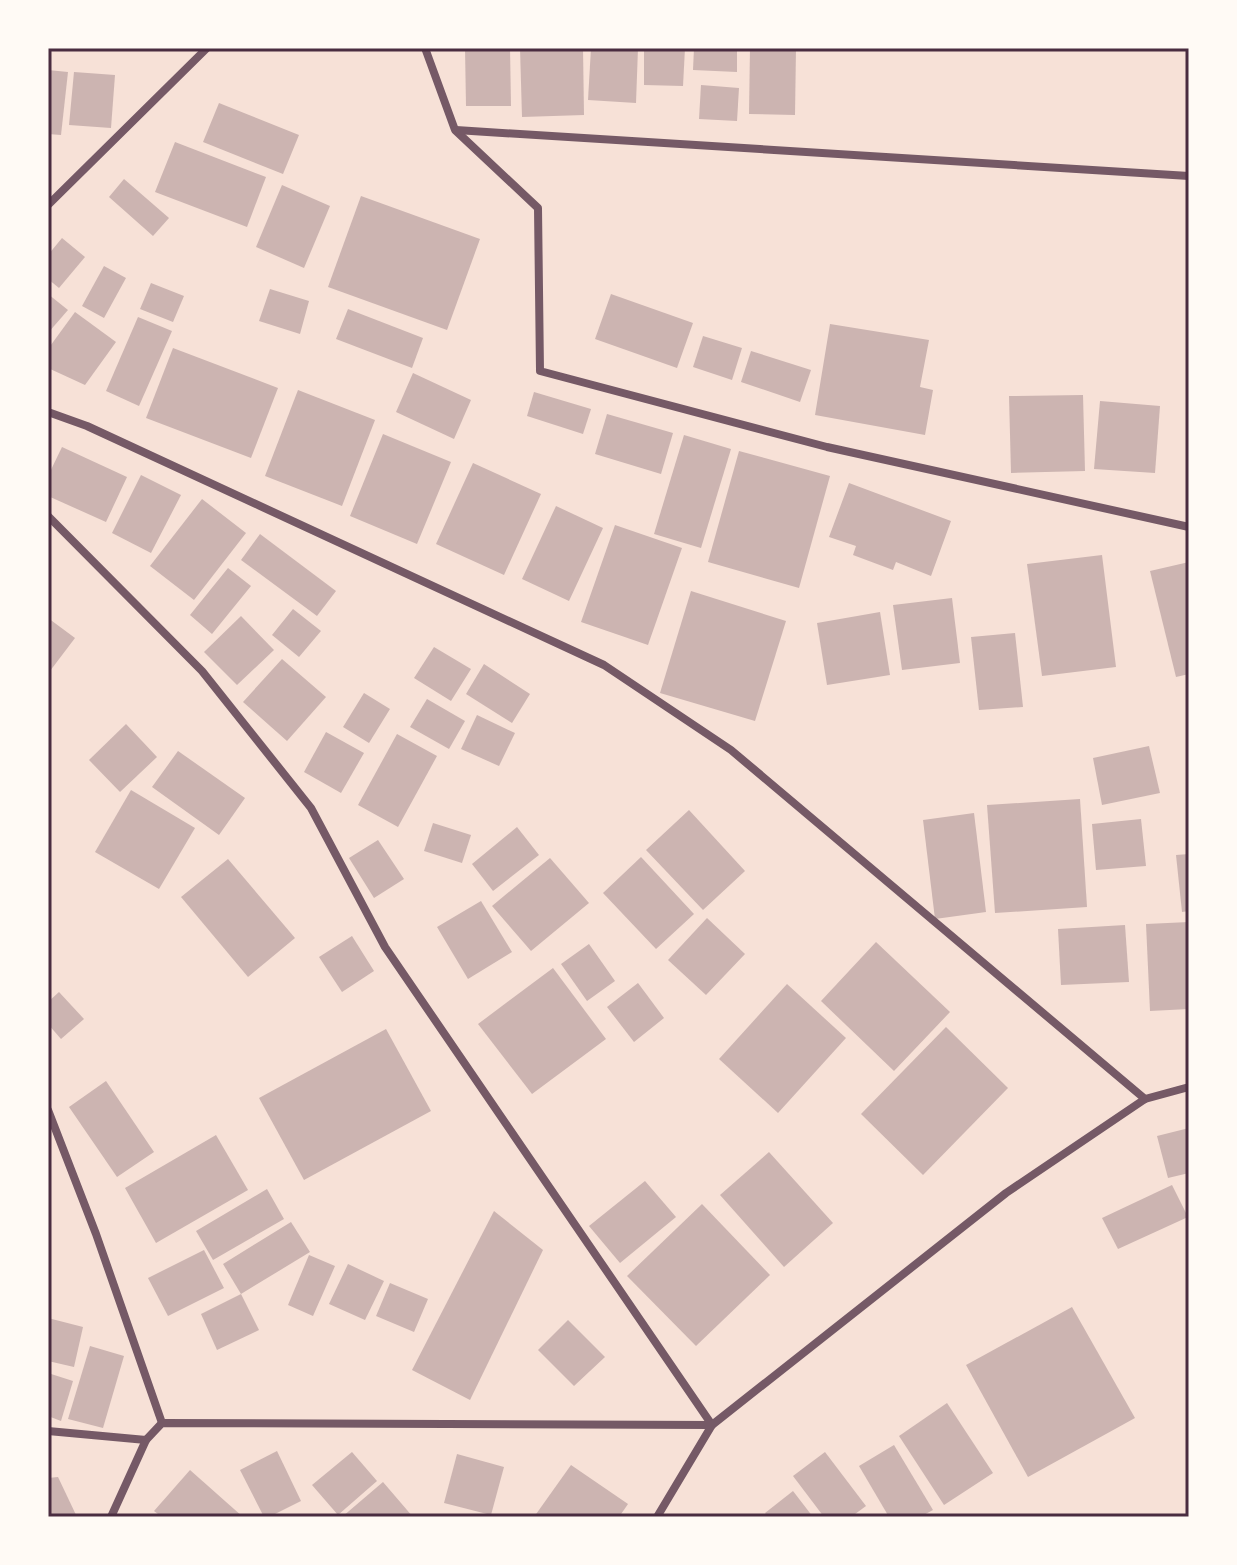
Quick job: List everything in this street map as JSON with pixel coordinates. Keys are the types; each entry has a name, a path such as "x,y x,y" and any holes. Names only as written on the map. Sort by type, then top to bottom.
{"street":[{"path":"48,205 207,48"},
{"path":"425,48 455,130 538,208 540,371 827,447 1189,527"},
{"path":"455,130 1189,176"},
{"path":"48,412 87,426 604,665 731,750 1145,1099"},
{"path":"48,516 202,671 311,808 385,947 712,1425"},
{"path":"657,1517 712,1425 1006,1193 1145,1099 1189,1087"},
{"path":"48,1110 96,1234 162,1423"},
{"path":"111,1517 146,1440 162,1423 712,1425"},
{"path":"48,1431 146,1440"}],"building":[{"path":"465,48 510,48 511,106 466,106"},
{"path":"520,48 583,48 584,115 522,117"},
{"path":"591,48 638,48 636,103 588,100"},
{"path":"644,48 685,48 683,86 644,85"},
{"path":"694,48 737,48 737,72 693,70"},
{"path":"750,48 796,48 795,115 749,114"},
{"path":"48,70 68,72 61,135 48,134"},
{"path":"74,72 115,75 111,128 69,125"},
{"path":"701,85 739,88 737,121 699,119"},
{"path":"219,103 299,135 283,174 203,142"},
{"path":"175,142 266,177 247,227 155,192"},
{"path":"124,179 169,218 153,236 109,197"},
{"path":"282,185 330,206 304,268 256,247"},
{"path":"361,196 480,239 447,330 328,287"},
{"path":"62,238 85,257 59,288 48,279 48,255"},
{"path":"104,266 126,278 104,318 82,306"},
{"path":"151,283 184,296 173,322 140,309"},
{"path":"270,289 309,301 300,334 259,321"},
{"path":"48,294 68,310 48,333"},
{"path":"611,294 693,323 677,368 595,339"},
{"path":"348,309 423,338 412,368 336,339"},
{"path":"75,312 116,342 85,385 48,368 48,349"},
{"path":"138,317 172,331 139,406 106,391"},
{"path":"830,324 929,340 920,387 933,390 925,435 815,415"},
{"path":"703,336 742,348 732,380 693,367"},
{"path":"173,348 278,388 251,458 146,418"},
{"path":"751,351 811,370 800,402 741,382"},
{"path":"413,373 471,400 454,439 396,412"},
{"path":"298,390 375,420 342,506 265,476"},
{"path":"534,392 591,409 583,434 527,416"},
{"path":"1083,395 1085,471 1011,473 1009,396"},
{"path":"1100,401 1160,406 1155,473 1094,469"},
{"path":"607,414 673,433 661,474 595,454"},
{"path":"383,434 451,462 417,544 350,516"},
{"path":"684,435 731,449 701,548 654,534"},
{"path":"62,447 127,477 106,522 48,496 48,476"},
{"path":"739,451 830,476 799,588 708,562"},
{"path":"473,463 541,494 504,575 436,544"},
{"path":"141,475 181,495 151,553 112,533"},
{"path":"849,483 951,521 931,576 896,562 893,570 853,555 856,546 829,537"},
{"path":"202,499 246,533 194,600 150,566"},
{"path":"556,506 603,528 569,601 522,579"},
{"path":"615,525 682,548 648,645 581,622"},
{"path":"260,534 336,591 317,616 241,560"},
{"path":"1102,555 1116,667 1042,676 1027,564"},
{"path":"1189,562 1189,674 1176,677 1150,571"},
{"path":"228,568 251,586 212,634 190,615"},
{"path":"691,591 786,621 755,721 660,693"},
{"path":"952,598 960,663 902,670 893,605"},
{"path":"293,609 321,631 299,657 272,635"},
{"path":"880,612 890,675 827,685 817,623"},
{"path":"241,616 274,650 237,685 204,652"},
{"path":"48,618 75,638 50,671 48,669"},
{"path":"1015,633 1023,707 979,710 971,637"},
{"path":"434,647 471,669 451,701 414,678"},
{"path":"282,659 326,697 287,741 243,702"},
{"path":"484,664 530,694 512,723 466,694"},
{"path":"364,693 390,709 369,743 343,727"},
{"path":"427,699 465,721 449,749 410,727"},
{"path":"477,715 515,733 499,766 461,749"},
{"path":"126,724 157,757 120,792 89,760"},
{"path":"326,732 364,753 341,793 304,772"},
{"path":"397,734 437,756 398,827 358,805"},
{"path":"1149,746 1160,793 1102,805 1093,758"},
{"path":"178,751 245,798 219,835 152,787"},
{"path":"131,790 195,828 159,889 95,852"},
{"path":"1080,799 1087,907 995,913 987,805"},
{"path":"689,810 745,871 703,910 646,850"},
{"path":"974,813 986,912 935,919 923,820"},
{"path":"1141,819 1146,866 1096,870 1092,824"},
{"path":"433,823 471,835 462,863 424,851"},
{"path":"517,827 539,855 493,891 472,864"},
{"path":"378,840 404,879 374,898 349,858"},
{"path":"1189,854 1189,911 1182,912 1176,855"},
{"path":"641,857 694,914 656,949 603,893"},
{"path":"550,858 589,903 531,951 492,906"},
{"path":"228,859 295,938 248,977 181,897"},
{"path":"481,901 512,952 468,979 437,927"},
{"path":"707,918 745,954 706,995 668,960"},
{"path":"1189,922 1189,1009 1150,1011 1146,924"},
{"path":"1125,925 1129,982 1061,985 1058,929"},
{"path":"352,936 374,971 342,992 319,957"},
{"path":"876,942 950,1012 894,1071 821,1001"},
{"path":"589,944 615,981 587,1001 561,964"},
{"path":"553,968 606,1039 532,1094 478,1024"},
{"path":"638,983 664,1018 634,1042 607,1007"},
{"path":"787,984 846,1038 778,1113 719,1059"},
{"path":"59,992 84,1019 61,1039 48,1024 48,1002"},
{"path":"946,1027 1008,1088 923,1175 861,1114"},
{"path":"386,1029 431,1111 304,1180 259,1098"},
{"path":"106,1081 154,1152 117,1177 69,1107"},
{"path":"1189,1128 1189,1173 1168,1178 1157,1136"},
{"path":"216,1135 248,1190 156,1243 125,1188"},
{"path":"769,1152 833,1223 784,1267 720,1195"},
{"path":"645,1181 676,1217 620,1263 589,1226"},
{"path":"1172,1185 1188,1217 1118,1249 1102,1218"},
{"path":"267,1189 284,1219 213,1260 196,1231"},
{"path":"702,1204 770,1275 696,1346 627,1276"},
{"path":"494,1211 543,1250 470,1400 412,1370"},
{"path":"291,1222 310,1252 241,1294 223,1264"},
{"path":"204,1250 224,1288 168,1316 148,1278"},
{"path":"309,1255 335,1266 313,1316 288,1305"},
{"path":"348,1264 384,1281 365,1320 329,1304"},
{"path":"390,1283 428,1299 414,1332 376,1316"},
{"path":"241,1294 259,1330 217,1350 201,1314"},
{"path":"1072,1307 1135,1418 1028,1477 966,1365"},
{"path":"48,1318 83,1327 74,1367 48,1361"},
{"path":"568,1320 605,1357 574,1386 538,1350"},
{"path":"90,1346 124,1356 103,1428 68,1419"},
{"path":"48,1373 73,1381 61,1421 48,1416"},
{"path":"947,1403 993,1473 944,1505 899,1436"},
{"path":"894,1445 933,1510 920,1517 889,1517 859,1466"},
{"path":"277,1451 301,1501 264,1517 240,1470"},
{"path":"352,1452 377,1481 338,1515 312,1485"},
{"path":"825,1452 866,1506 851,1517 824,1517 793,1476"},
{"path":"457,1454 504,1467 491,1515 444,1503"},
{"path":"571,1465 628,1504 619,1517 534,1517"},
{"path":"190,1470 243,1517 162,1517 154,1511"},
{"path":"58,1477 77,1517 48,1517 48,1478"},
{"path":"383,1482 413,1517 342,1517"},
{"path":"793,1491 813,1517 768,1517 765,1513"}]}
